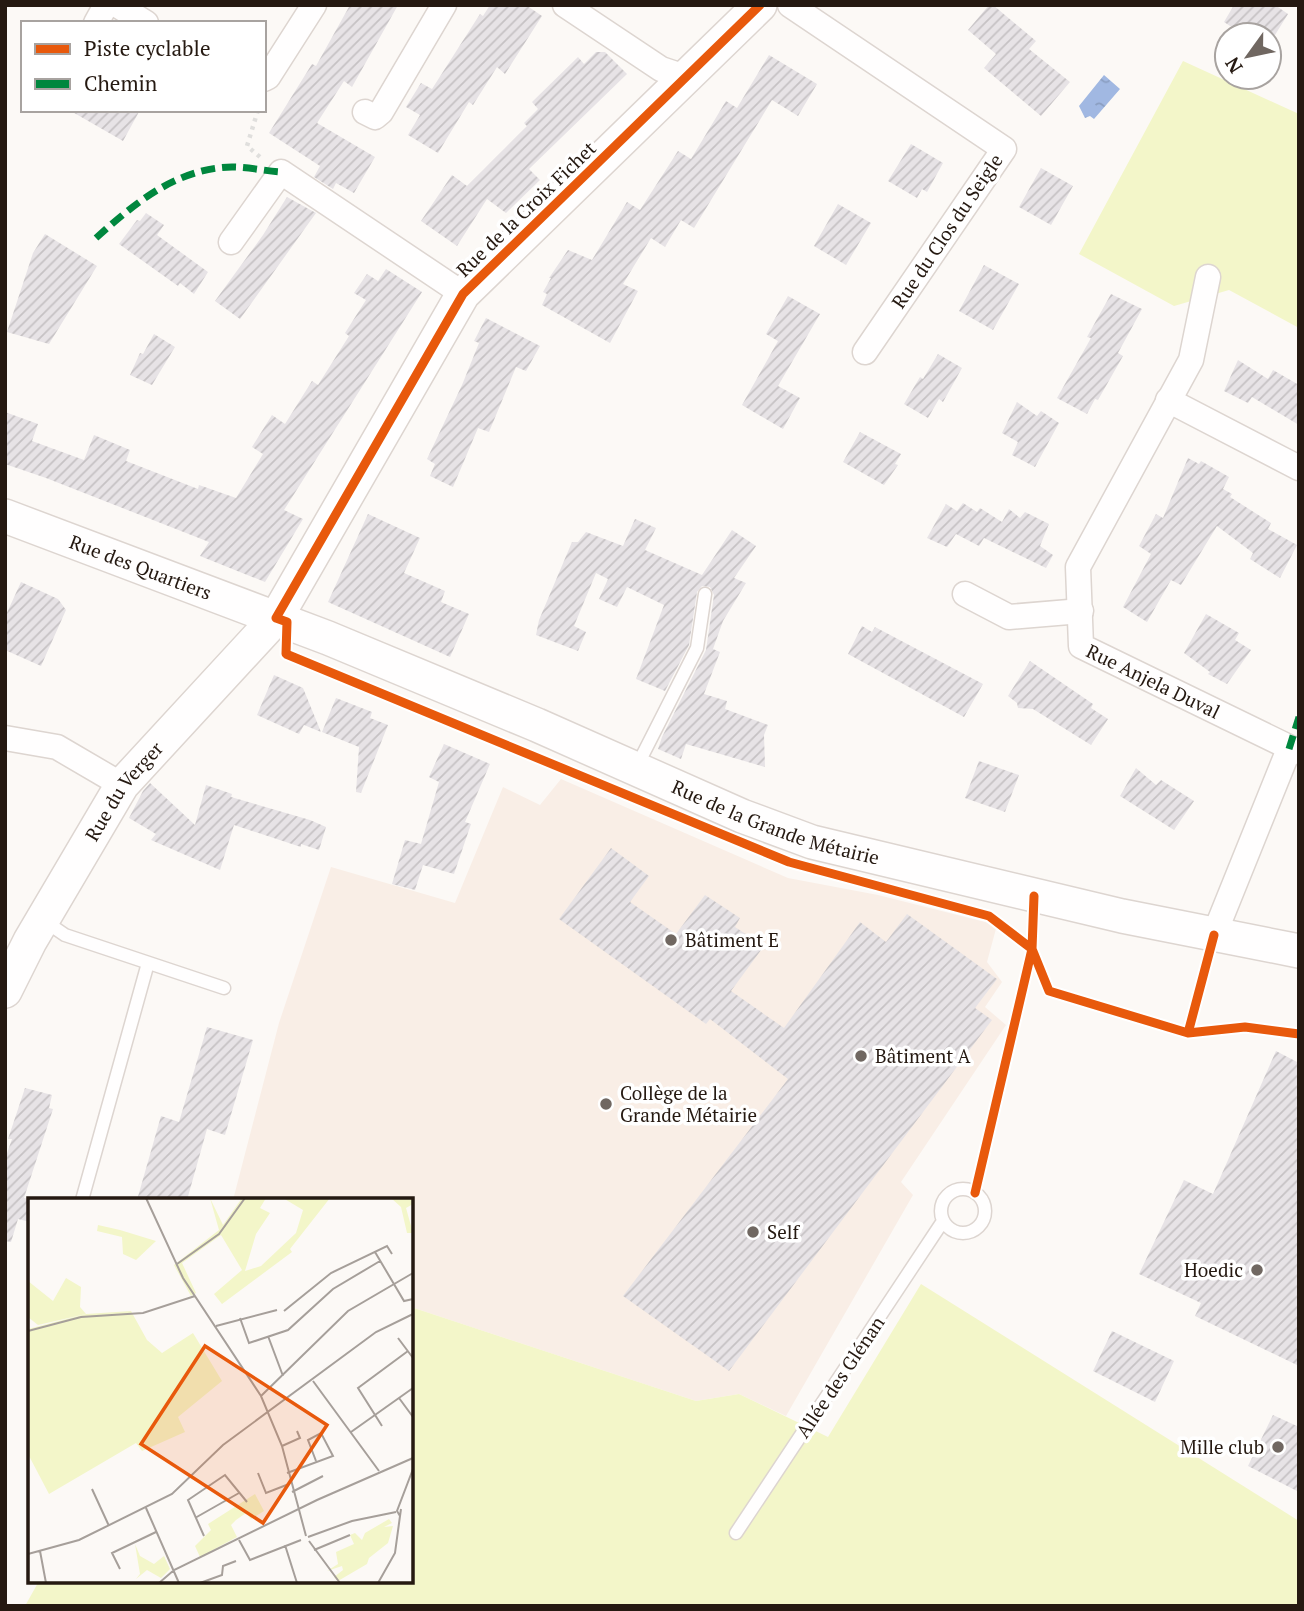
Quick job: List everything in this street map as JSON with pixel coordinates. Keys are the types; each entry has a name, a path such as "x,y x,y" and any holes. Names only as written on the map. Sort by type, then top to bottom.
{"main road":[{"name":"Rue de la Croix Fichet","path":"276,618 463,294 688,78 760,5"},
{"name":"Rue des Quartiers","path":"5,516 276,618"},
{"name":"Rue de la Grande Métairie","path":"276,618 537,725 742,816 812,842 1070,904 1299,951"},
{"name":"Rue du Verger","path":"5,991 43,919 122,785 276,618"}],"street":[{"path":"97,21 106,5"},
{"path":"117,5 143,21"},
{"path":"266,78 314,5"},
{"path":"365,112 375,117 381,112 444,5"},
{"path":"565,5 661,69 688,78"},
{"name":"Rue du Clos du Seigle","path":"790,5 1004,149 865,352"},
{"path":"231,242 281,173 463,294"},
{"name":"Rue Anjela Duval","path":"1208,277 1191,360 1078,567 1081,646 1294,751 1214,935"},
{"path":"1168,400 1299,468"},
{"path":"965,594 1009,617 1081,611"},
{"path":"5,738 57,747 122,785"}],"lane":[{"path":"636,769 697,648 705,594"},
{"path":"43,919 65,934 224,988"},
{"path":"83,1198 148,963"},
{"name":"Allée des Glénan","path":"736,1533 943,1221"}],"path":[{"path":"257,112 247,146 281,173"}],"shaded area":[{"name":"Collège de la Grande Métairie","path":"561,779 788,878 878,895 997,925 987,962 1002,982 985,1007 1006,1025 901,1182 913,1195 786,1416 739,1394 696,1401 413,1308 413,1198 234,1198 279,1023 331,867 455,903 503,787 540,805"}],"green space":[{"path":"1183,61 1213,75 1213,91 1249,91 1299,114 1299,328 1229,290 1174,306 1079,254"},
{"path":"921,1284 1299,1521 1299,1606 25,1606 38,1583 413,1583 413,1308 696,1401 739,1394 828,1437"}],"water":[{"path":"1104,75 1120,89 1094,119 1090,116 1085,118 1079,106"}],"building":[{"path":"350,5 398,5 352,87 344,81 317,123 375,157 354,193 336,183 333,189 314,177 320,166 269,133 312,64 316,66"},
{"path":"490,5 526,5 542,16 505,74 497,67 473,105 469,102 438,153 408,135 420,115 406,107 421,83 432,89 480,14 483,16"},
{"path":"989,5 993,5 1036,41 1029,49 1070,82 1041,116 984,68 996,54 968,30"},
{"path":"1234,5 1275,5 1288,14 1283,22 1225,21"},
{"path":"596,52 605,52 627,74 529,169 540,180 506,213 487,199 457,246 421,221 452,175 467,186 527,126 524,123 538,109 532,102 578,57 584,64"},
{"path":"769,55 817,84 798,116 772,100 694,228 681,220 665,247 651,238 623,284 638,291 610,343 542,305 547,294 543,292 549,278 568,250 592,260 627,202 640,210 678,151 691,159 726,101 737,108"},
{"path":"72,112 139,112 123,141"},
{"path":"911,144 943,163 927,192 922,189 917,198 888,181"},
{"path":"1041,168 1073,186 1051,225 1019,207"},
{"path":"287,197 316,213 240,319 215,301"},
{"path":"838,204 871,223 846,265 814,246"},
{"path":"146,213 164,225 157,235 208,272 194,294 180,283 178,286 119,244 137,220 140,221"},
{"path":"45,234 97,266 49,344 7,332 33,253"},
{"path":"984,265 1019,284 993,330 959,311"},
{"path":"386,269 422,292 284,510 303,519 265,582 200,556 209,542 5,464 5,412 38,424 32,441 84,460 94,435 130,450 126,461 198,489 199,485 236,498 263,454 252,447 272,415 285,424 312,381 318,385 349,336 345,333 366,300 354,293 367,274 378,281"},
{"path":"1111,294 1142,309 1118,353 1123,356 1087,414 1057,398 1091,338 1087,337"},
{"path":"788,296 820,314 778,386 800,398 783,429 742,405 778,341 766,334"},
{"path":"486,318 540,346 526,371 516,367 489,432 478,428 453,487 430,476 435,464 427,459 462,385 479,343 474,341"},
{"path":"154,334 175,347 152,385 130,375 140,353 143,354"},
{"path":"938,354 962,368 943,402 939,399 928,418 904,404"},
{"path":"1238,360 1268,379 1273,370 1299,385 1299,425 1252,397 1248,403 1224,391"},
{"path":"1017,402 1037,416 1041,411 1059,423 1035,467 1012,455 1018,442 1002,433"},
{"path":"860,432 901,454 895,464 898,465 884,485 843,462"},
{"path":"1188,458 1199,464 1201,461 1229,477 1223,489 1232,494 1230,497 1271,523 1268,529 1297,545 1280,578 1250,559 1253,553 1217,526 1181,585 1171,580 1147,622 1123,607 1151,554 1139,546 1156,514 1163,518"},
{"path":"963,503 977,512 980,508 1002,522 1009,509 1020,518 1025,512 1049,524 1040,546 1053,555 1046,568 984,538 979,546 956,534 947,547 927,538 946,504 957,511"},
{"path":"368,514 420,538 404,573 445,591 441,602 469,614 450,657 328,602"},
{"path":"635,519 656,528 645,550 702,575 732,530 756,546 734,578 746,583 723,621 713,649 720,652 704,694 727,701 725,709 768,725 764,735 765,767 686,744 681,759 658,749 706,650 714,595 710,587 702,586 697,592 689,645 665,691 636,679 664,605 627,587 617,607 599,599 608,579 596,573 574,626 586,632 578,651 536,635 539,620 572,542 578,542 586,532 623,546"},
{"path":"21,582 58,599 66,610 41,666 5,650 5,617"},
{"path":"1206,614 1239,633 1235,640 1251,650 1227,684 1208,674 1210,672 1184,653"},
{"path":"862,626 872,632 875,627 983,684 964,717 848,654"},
{"path":"1030,661 1093,704 1091,708 1108,719 1091,745 1033,709 1018,708 1017,703 1008,696"},
{"path":"274,675 303,688 321,732 304,725 299,734 257,715"},
{"path":"336,698 372,712 370,718 388,725 361,793 356,792 359,747 322,732"},
{"path":"444,744 490,764 465,822 471,824 454,874 423,865 415,890 392,884 405,840 421,844 439,782 429,777"},
{"path":"979,761 1019,775 1005,812 965,798"},
{"path":"1136,768 1156,785 1161,780 1194,801 1174,830 1120,796"},
{"path":"150,783 195,825 206,785 232,794 231,797 310,820 326,827 319,850 301,844 301,847 234,825 220,870 151,840 156,834 129,818"},
{"path":"611,848 649,876 630,902 676,934 705,895 740,918 735,927 764,946 731,991 784,1028 860,922 886,942 907,914 997,979 975,1008 992,1020 729,1371 623,1296 788,1079 710,1019 706,1024 559,919"},
{"path":"207,1027 253,1040 225,1135 207,1129 188,1198 138,1198 161,1116 179,1122"},
{"path":"1276,1051 1299,1063 1299,1366 1195,1316 1201,1303 1139,1274 1184,1180 1213,1194"},
{"path":"25,1088 52,1095 49,1108 53,1109 24,1198 28,1199 28,1222 18,1219 11,1242 5,1241 5,1159 12,1139 8,1139"},
{"path":"1112,1331 1174,1361 1155,1402 1093,1371"},
{"name":"Mille club","path":"1273,1415 1299,1427 1299,1492 1248,1466"}],"marked path":[{"path":"96,238 142,200 193,174 232,167 281,172"},
{"path":"1289,749 1299,717"}],"cycle path":[{"path":"760,5 463,294 276,618 287,622 286,654 789,862 989,916 1032,949 1049,991 1188,1033 1245,1027 1299,1034"},
{"path":"975,1193 1032,949 1034,896"},
{"path":"1188,1033 1214,935"}],"place":[{"name":"Bâtiment E","path":"671,940"},
{"name":"Bâtiment A","path":"861,1056"},
{"name":"Collège de la Grande Métairie","path":"606,1104"},
{"name":"Self","path":"753,1232"},
{"name":"Hoedic","path":"1257,1270"},
{"name":"Mille club","path":"1278,1447"}]}
